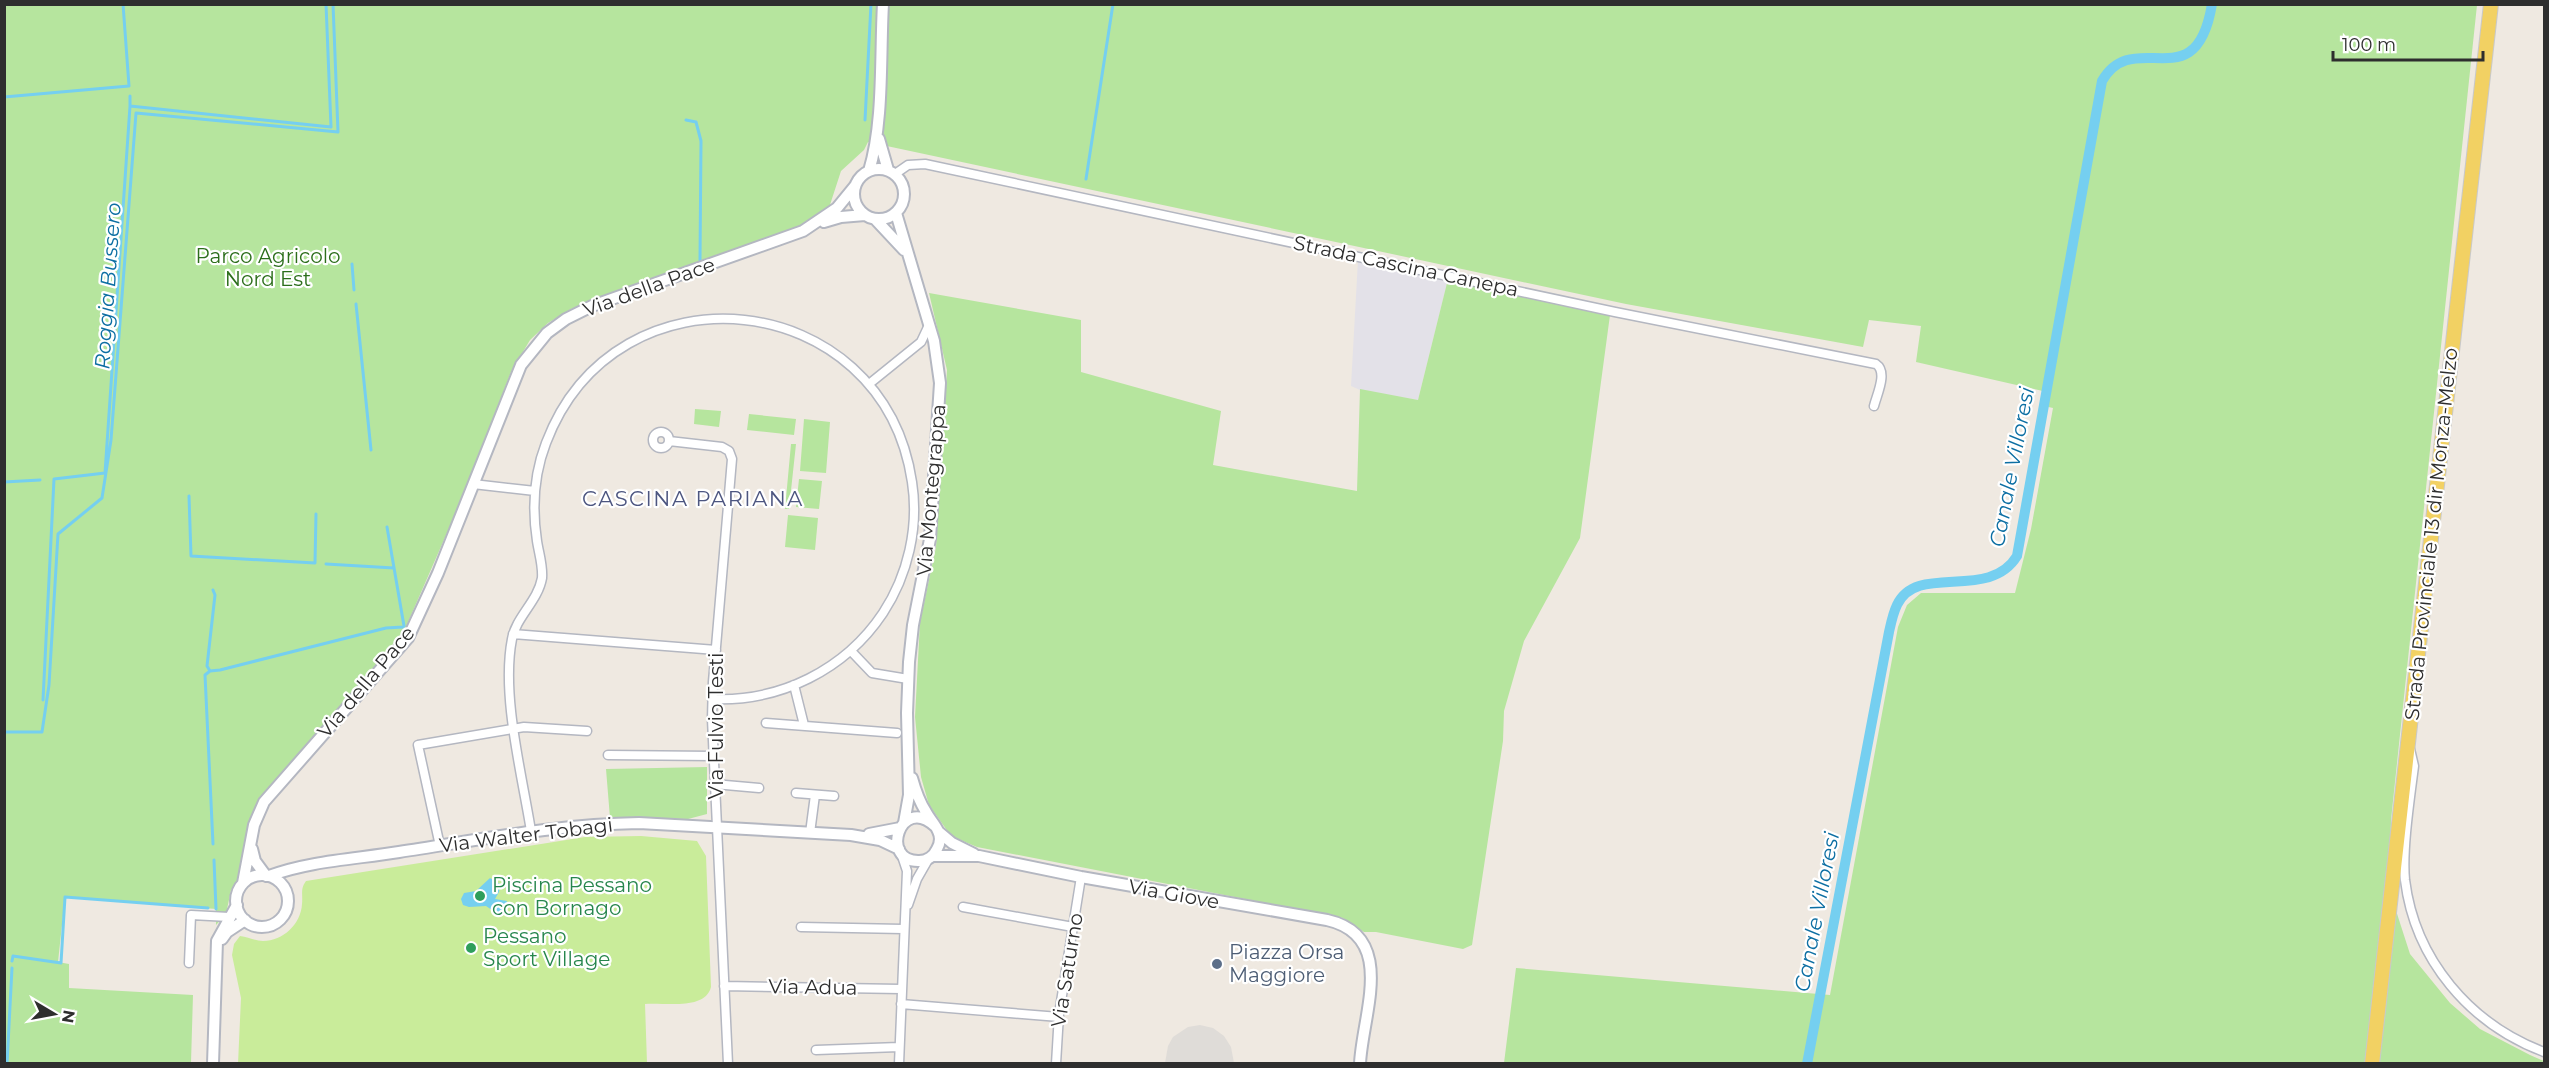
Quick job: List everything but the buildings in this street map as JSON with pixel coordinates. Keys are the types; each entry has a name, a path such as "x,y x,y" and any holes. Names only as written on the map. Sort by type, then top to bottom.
{"main road":[{"name":"Strada Provinciale 13 dir Monza-Melzo","path":"2373,1064 2492,4"}],"street":[{"path":"869,171 874,154 877,127 883,4"},
{"path":"877,127 892,172 902,184 904,193 902,205 896,213 886,219 870,217 854,200 855,186 860,178 869,171 877,169 892,172"},
{"name":"Strada Cascina Canepa","path":"892,172 908,165 925,164 1616,312 1876,364 1881,368 1882,373 1874,406"},
{"name":"Via della Pace","path":"812,226 839,206 855,186"},
{"name":"Via Montegrappa","path":"896,213 937,352 940,377 930,539 913,625 908,679 909,805 902,826"},
{"name":"Via della Pace","path":"243,883 252,833 259,812 268,797 410,635 438,573 515,376 530,351 554,328 592,306 840,217 870,217"},
{"name":"Via Montegrappa","path":"870,217 906,253"},
{"path":"531,831 508,682 513,634 542,578 542,562 534,522 535,491 546,443 560,412 575,391 592,371 616,351 663,328 696,320 739,318 774,324 804,335 829,349 869,384 888,411 906,454 913,487 914,525 905,566 891,599 869,632 850,651 817,675 794,685 759,696 712,699"},
{"path":"869,384 921,342 929,324"},
{"name":"Via Fulvio Testi","path":"669,441 725,448 732,459 712,699 728,1064"},
{"path":"472,484 535,491"},
{"path":"513,634 716,650"},
{"path":"850,651 872,673 908,679"},
{"path":"794,685 804,726"},
{"path":"766,723 897,733"},
{"path":"440,846 418,745 531,727 587,731"},
{"path":"2408,744 2413,755 2414,766 2405,879 2420,936 2437,967 2464,1003 2500,1031 2544,1052"},
{"path":"608,755 713,756"},
{"name":"Via Montegrappa","path":"908,766 920,800 937,829"},
{"path":"714,784 759,788"},
{"path":"796,793 834,796"},
{"path":"810,833 815,795"},
{"path":"899,1064 903,928 907,871 897,841 902,826 910,819 924,818 937,829 939,846 917,879 904,917"},
{"name":"Via Walter Tobagi","path":"267,876 309,866 590,824 639,823 851,835 880,833 902,826"},
{"name":"Via Giove","path":"937,829 955,845 980,856 1082,878 1332,921 1350,930 1362,943 1371,960 1373,973 1360,1064"},
{"path":"252,833 253,857 267,876 281,884 287,897"},
{"name":"Via Walter Tobagi","path":"851,835 880,840 900,851"},
{"path":"900,851 912,860 918,861 930,857"},
{"name":"Via Giove","path":"930,857 980,856"},
{"path":"267,876 253,877 243,883 237,894 237,905 245,920 259,927 275,923 285,912 293,877 309,866"},
{"name":"Via Saturno","path":"1056,1064 1059,1017 1082,878"},
{"path":"213,1064 218,936 237,905"},
{"path":"963,907 1073,927"},
{"path":"189,963 191,915 229,917"},
{"path":"216,956 224,936 245,920"},
{"path":"801,927 903,928"},
{"name":"Via Adua","path":"724,986 902,989"},
{"path":"901,1004 1059,1017"},
{"path":"816,1050 900,1047"}],"shaded area":[{"path":"1358,260 1448,279 1418,400 1360,390 1351,386"},
{"path":"1200,1025 1213,1028 1224,1036 1231,1047 1234,1063 1165,1063 1168,1046 1173,1037 1188,1027"}],"green space":[{"name":"Parco Agricolo Nord Est","path":"5,5 2477,5 2391,820 2390,892 2410,954 2450,1003 2480,1029 2544,1063 1504,1063 1516,968 1830,995 1898,627 1907,605 1921,593 2015,593 2031,529 2053,408 2044,406 2047,392 1916,362 1921,326 1869,320 1863,347 1626,304 868,142 864,150 841,171 827,214 792,232 571,309 548,323 530,340 511,372 464,494 405,629 312,743 259,802 249,821 241,877 231,890 226,914 216,925 216,909 65,897 58,962 69,964 69,988 193,995 191,1063 5,1064"},
{"path":"1448,279 1610,315 1580,538 1524,641 1504,711 1503,741 1472,945 1463,949 1376,932 1364,932 1343,918 977,847 951,836 929,805 921,777 915,717 920,622 936,547 947,370 929,293 1081,320 1081,372 1221,411 1213,465 1357,491 1360,389 1418,400"},
{"path":"695,409 721,411 719,427 694,424"},
{"path":"749,414 796,419 794,435 747,430"},
{"path":"804,419 830,422 826,473 800,471"},
{"path":"791,444 796,444 789,509 785,509"},
{"path":"799,479 822,481 819,509 796,507"},
{"path":"788,515 818,518 815,550 785,547"},
{"path":"707,767 707,814 688,819 610,818 606,769"},
{"name":"Pessano Sport Village","path":"641,836 697,841 706,856 711,987 701,1000 683,1004 645,1004 647,1063 238,1064 241,998 232,955 234,944 240,936 260,941 270,940 290,930 301,911 302,889 306,881 585,837"}],"water":[{"name":"Piscina Pessano con Bornago","path":"490,878 500,884 495,899 507,901 505,909 498,914 486,906 463,905 461,899 464,893 476,891"}],"waterway":[{"path":"4,97 129,86 123,4"},
{"path":"43,700 54,479 105,473 130,106 331,127 326,4"},
{"name":"Roggia Bussero","path":"4,732 42,732 49,685 58,534 102,498 111,440 136,113 338,132 333,4"},
{"path":"865,120 871,4"},
{"path":"1086,179 1113,4"},
{"name":"Canale Villoresi","path":"1807,1064 1894,611 1907,592 1920,586 1989,577 2005,570 2017,556 2102,81 2115,66 2130,59 2179,57 2193,50 2204,33 2212,4"},
{"path":"130,96 130,106"},
{"path":"686,120 696,122 701,141 700,260"},
{"path":"352,264 354,290"},
{"path":"356,304 371,450"},
{"path":"4,482 40,480"},
{"path":"189,496 191,556 315,563 316,514"},
{"path":"387,527 404,626"},
{"path":"326,564 394,568"},
{"path":"210,671 207,666 215,595 213,590"},
{"path":"213,844 205,675 210,671 386,628 403,627"},
{"path":"214,860 216,909"},
{"path":"12,961 13,956 61,963 65,897 208,908"},
{"path":"7,1064 12,968"}],"place":[{"name":"Piscina Pessano con Bornago","path":"480,896"},
{"name":"Pessano Sport Village","path":"471,948"},
{"name":"Piazza Orsa Maggiore","path":"1217,964"}],"district":[{"name":"CASCINA PARIANA","path":"693,499"}]}
